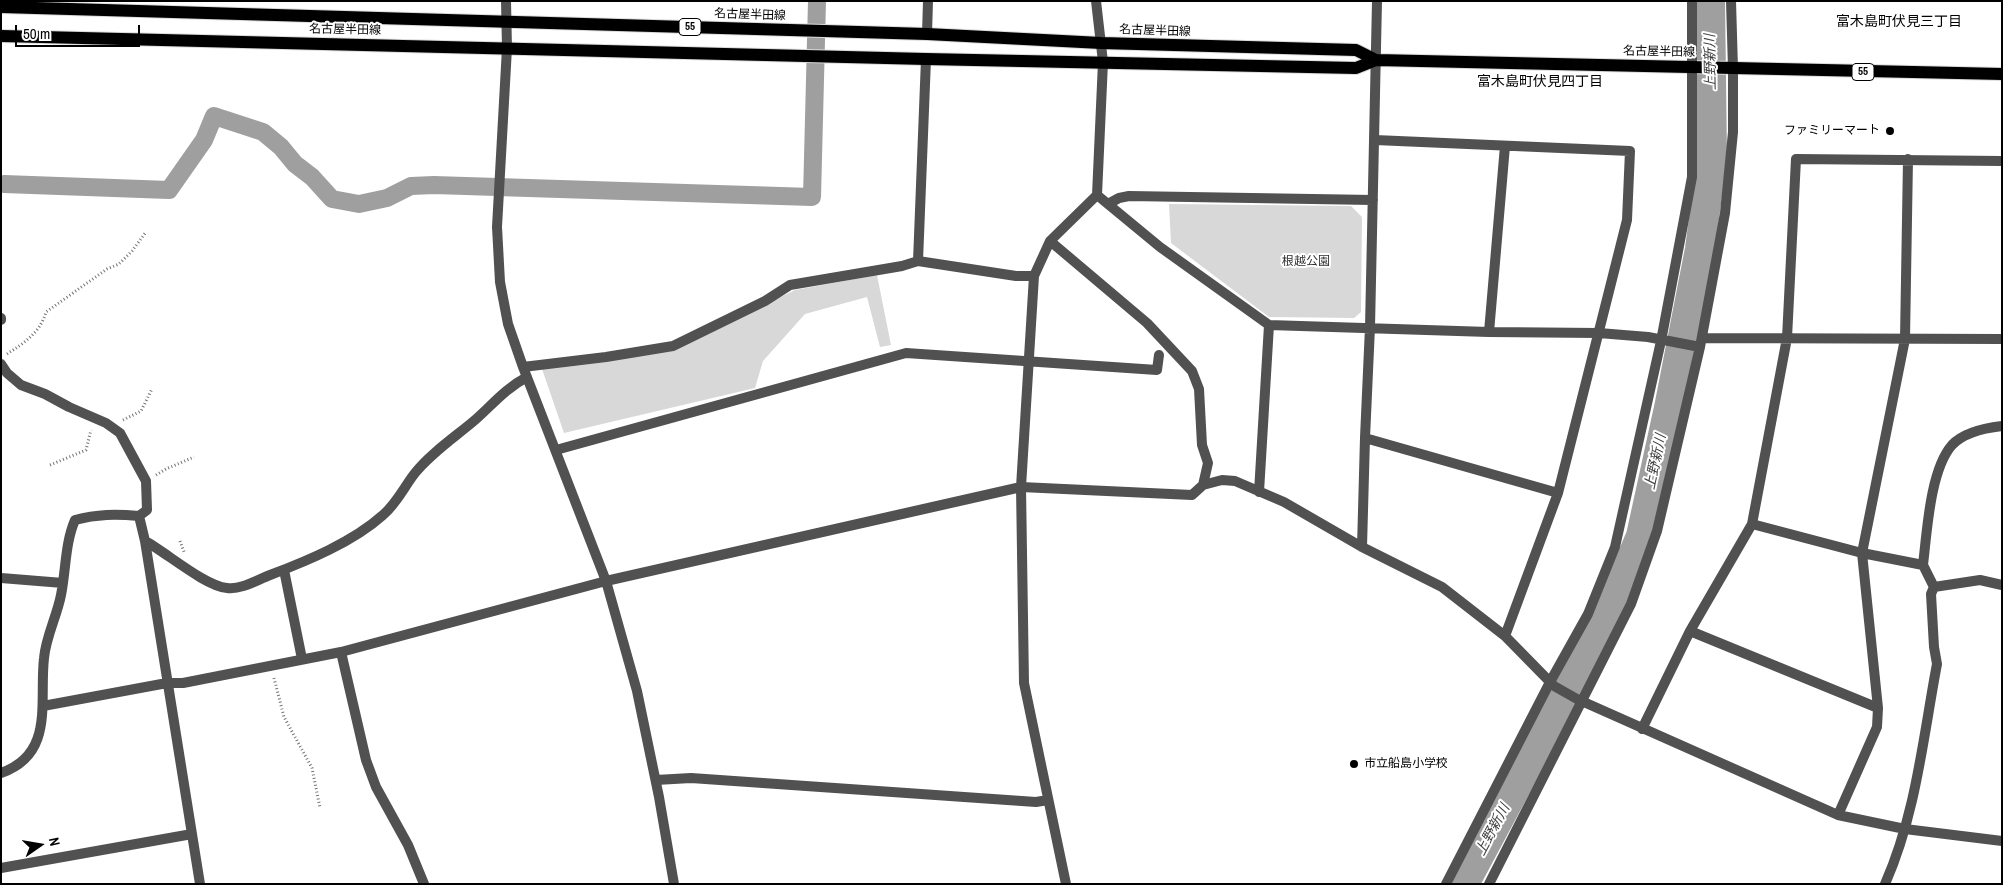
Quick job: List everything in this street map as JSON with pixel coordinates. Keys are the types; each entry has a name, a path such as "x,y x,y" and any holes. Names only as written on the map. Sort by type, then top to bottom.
{"main road":[{"name":"名古屋半田線","path":"1,7 927,34 1102,43 1356,50 1376,60"},
{"name":"名古屋半田線","path":"1,36 1356,68 1376,60 2002,74"}],"street":[{"path":"506,1 507,48 497,227 500,282 508,324 523,367 606,581 637,691 656,780 674,884"},
{"path":"927,34 928,1"},
{"path":"1066,884 1024,683 1021,487 1034,276 1050,241 1097,195 1103,62 1096,1"},
{"path":"1362,547 1364,438 1370,327 1377,1"},
{"path":"1446,884 1588,614 1615,547 1660,340 1692,177 1696,67 1692,1"},
{"path":"1489,884 1580,700 1631,604 1656,531 1725,213 1733,132 1729,68 1731,1"},
{"path":"918,261 926,59"},
{"path":"1375,140 1630,151 1626,220 1558,493 1505,636"},
{"path":"1489,332 1505,146"},
{"path":"1642,729 1690,631 1752,524 1787,338 1796,159 2002,161"},
{"path":"1838,815 1877,728 1878,708 1862,553 1905,339 1908,159"},
{"path":"1097,195 1160,247 1269,325 1489,332 1599,333 1698,343 1787,338 2002,339"},
{"path":"1108,204 1119,198 1129,196 1373,200"},
{"path":"1050,241 1147,323 1192,370 1199,389 1202,445 1208,463 1203,485"},
{"path":"523,367 606,357 673,346 765,301 790,285 902,266 918,261 1016,276 1034,276"},
{"path":"1259,492 1269,325"},
{"path":"556,450 906,353 1157,370 1159,355"},
{"path":"1,364 7,373 21,385 45,394 95,418 120,433 146,481 147,510 139,516 110,514 95,515 75,520 70,537 61,596 46,648 42,726 38,740 32,752 14,768 1,773"},
{"path":"145,541 162,550 212,584 228,589 238,588 284,570 367,528 385,514 398,500 415,472 509,388 527,378"},
{"path":"1885,884 1905,829 1917,784 1937,664 1934,647 1931,594 1934,587 1923,565 1934,488 1952,444 1966,435 1984,428 2002,426"},
{"path":"1364,438 1558,493"},
{"path":"43,706 167,683 183,683 341,652 606,581 1021,487 1192,495 1203,485 1222,480 1235,481 1284,502 1362,547 1442,587 1505,636 1552,684 1580,700 1642,729 1838,815 1905,829 2002,841"},
{"path":"139,516 145,541 200,884"},
{"path":"1752,524 1862,553 1923,565"},
{"path":"284,570 302,659"},
{"path":"1,578 63,583"},
{"path":"1934,587 1980,580 2002,585"},
{"path":"1690,631 1878,708"},
{"path":"341,652 366,760 376,787 408,845 424,884"},
{"path":"656,780 691,778 1036,802 1048,800"},
{"path":"1,868 192,834"}],"path":[{"path":"1,358 36,332 44,320 46,312 107,269 118,264 132,251 146,232"},
{"path":"114,428 116,423 141,411 152,389"},
{"path":"50,465 86,450 95,418"},
{"path":"146,481 166,469 194,457"},
{"path":"272,665 284,717 312,768 320,808"}],"green space":[{"name":"根越公園","path":"1169,204 1351,206 1362,217 1361,312 1354,318 1269,317 1171,243"},
{"path":"877,275 891,345 880,347 867,297 805,314 763,361 755,388 564,433 542,369 674,350 795,290"}],"waterway":[{"path":"4,184 169,190 204,140 214,116 263,132 281,147 295,164 312,177 332,199 359,204 387,198 411,186 434,185 812,197 817,1"},
{"name":"上野新川","path":"1464,884 1556,712 1619,588 1641,536 1669,408 1700,249 1712,157 1710,1"}],"place":[{"name":"ファミリーマート","path":"1890,131"},
{"name":"市立船島小学校","path":"1354,764"}],"district":[{"name":"富木島町伏見三丁目","path":"1899,22"},
{"name":"富木島町伏見四丁目","path":"1540,82"}]}
